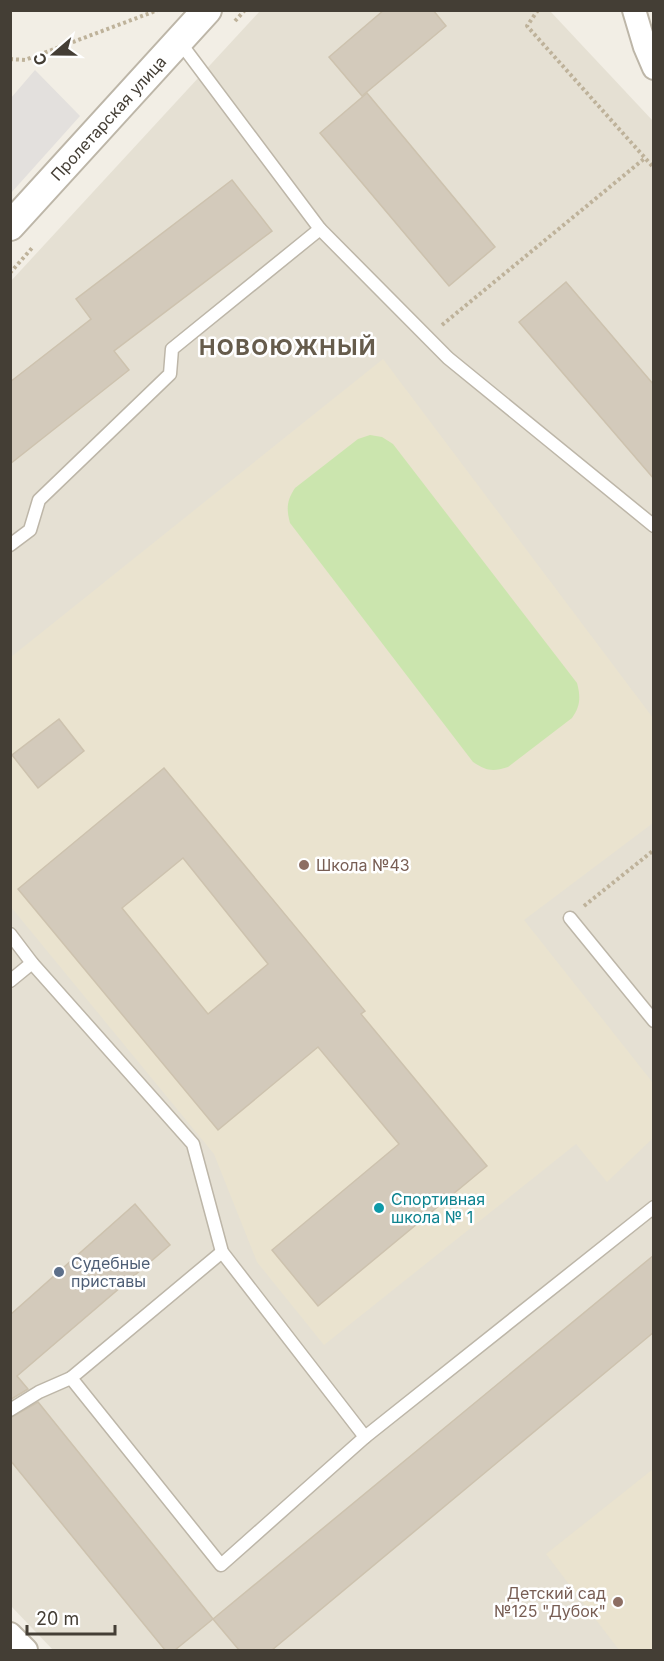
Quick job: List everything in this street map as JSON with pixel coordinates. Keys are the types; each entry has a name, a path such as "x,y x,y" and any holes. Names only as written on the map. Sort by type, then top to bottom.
{"street":[{"name":"Пролетарская улица","path":"10,226 207,10"},
{"path":"634,10 654,68"},
{"path":"10,1634 26,1650"}],"lane":[{"path":"179,41 320,229 448,358 654,526"},
{"path":"10,545 30,530 39,500 170,374 172,349 320,229"},
{"path":"570,918 654,1021"},
{"path":"10,934 32,963 193,1144 222,1252 365,1437"},
{"path":"10,981 32,963"},
{"path":"71,1378 221,1565 365,1437 654,1207"},
{"path":"10,1410 39,1392 71,1378 222,1252"}],"path":[{"path":"10,59 25,60 158,10"},
{"path":"537,10 527,26 654,168"},
{"path":"428,337 645,158"},
{"path":"570,918 654,850"}],"shaded area":[{"path":"260,11 550,11 653,121 653,1650 53,1650 11,1606 10,282"},
{"path":"35,70 80,116 11,193 11,98"},
{"name":"Школа №43","path":"383,359 653,718 653,823 524,920 653,1083 653,1138 607,1182 576,1144 324,1345 257,1262 214,1154 11,907 11,657"},
{"name":"Детский сад №125 \"Дубок\"","path":"653,1469 653,1650 619,1650 546,1554"}],"green space":[{"path":"370,435 382,437 393,444 577,683 579,702 572,718 508,767 490,770 473,762 290,523 288,504 295,488 358,439"}],"building":[{"path":"384,10 433,10 446,26 362,96 329,57"},
{"path":"367,93 495,247 449,286 320,133"},
{"path":"232,180 272,231 114,351 129,370 10,464 10,382 91,319 76,299"},
{"path":"566,282 654,385 654,479 519,322"},
{"path":"59,719 84,751 38,788 12,755"},
{"path":"164,768 365,1011 361,1014 487,1166 318,1306 272,1250 399,1144 318,1047 218,1130 18,889","holes":["183,858 268,964 208,1014 122,908"]},
{"path":"135,1204 170,1245 17,1376 28,1389 10,1400 10,1315"},
{"path":"654,1255 654,1332 272,1650 239,1650 213,1619"},
{"path":"38,1402 213,1619 175,1650 165,1650 10,1460 10,1418"}],"place":[{"name":"Школа №43","path":"304,865"},
{"name":"Спортивная школа № 1","path":"379,1208"},
{"name":"Судебные приставы","path":"59,1272"},
{"name":"Детский сад №125 \"Дубок\"","path":"618,1602"}],"district":[{"name":"НОВОЮЖНЫЙ","path":"288,347"}]}
